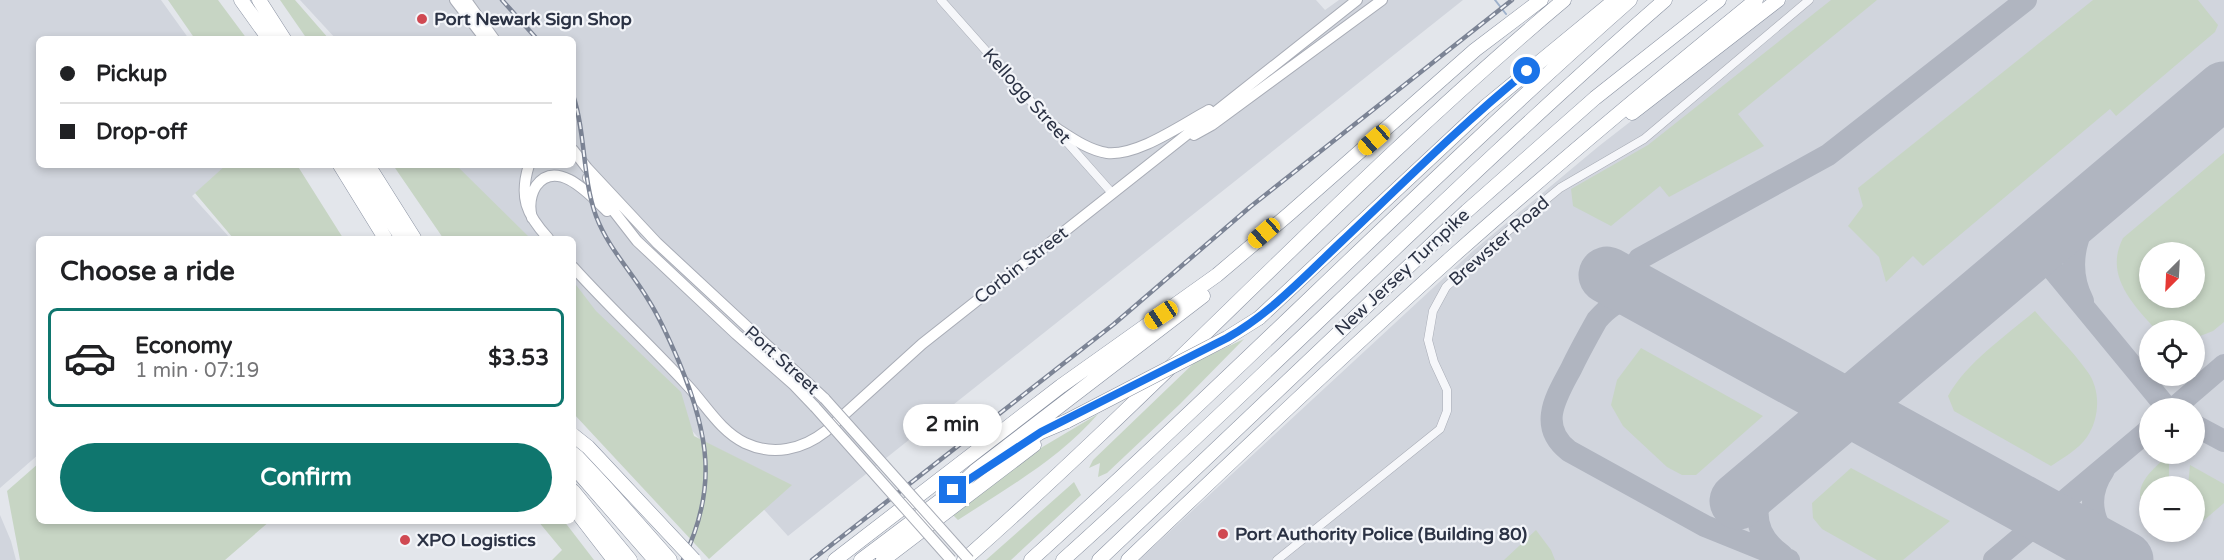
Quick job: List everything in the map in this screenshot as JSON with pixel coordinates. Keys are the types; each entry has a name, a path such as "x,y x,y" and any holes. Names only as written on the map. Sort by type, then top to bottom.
{"highway":[{"path":"241,0 267,36"},
{"path":"259,0 282,36"},
{"path":"835,560 1061,386 1200,287 1289,214 1475,50 1541,0"},
{"path":"964,560 1059,473 1402,143 1564,0"},
{"path":"861,560 959,486 1041,432 1067,421 1227,338 1259,318 1494,99 1615,0"},
{"path":"1031,560 1146,455 1526,93 1630,0"},
{"name":"New Jersey Turnpike","path":"1063,560 1161,470 1501,146 1665,0"},
{"name":"New Jersey Turnpike","path":"1098,560 1467,211 1595,98 1719,0"},
{"path":"1128,560 1345,354 1484,229 1571,152 1756,0"},
{"path":"1541,180 1593,143 1778,0"},
{"path":"342,168 384,236"},
{"path":"356,168 401,236"},
{"path":"370,168 413,236"},
{"path":"959,486 975,471 1196,302 1268,238 1289,214"},
{"path":"883,560 1067,421"},
{"path":"576,437 588,447 694,560"},
{"path":"576,453 670,560"},
{"path":"576,469 655,560"},
{"path":"576,495 630,560"},
{"path":"576,511 614,560"},
{"path":"642,528 678,560"}],"main road":[{"path":"455,0 483,36"},
{"path":"466,0 492,36"},
{"name":"Corbin Street","path":"576,270 689,387 720,425 732,435 745,443 776,450 791,449 806,444 826,431 922,344 1357,0"},
{"name":"Corbin Street","path":"1170,148 1212,125 1382,0"},
{"path":"1053,126 1083,145 1106,153 1127,152 1233,97"},
{"path":"576,155 587,173"},
{"path":"576,163 587,173"},
{"path":"528,168 524,183 524,195 532,218 546,236"},
{"name":"Port Street","path":"587,173 637,241 794,385 951,560"},
{"name":"Port Street","path":"587,173 657,243 825,399 969,560"},
{"path":"532,218 531,200 536,187 547,178 562,177 573,181 583,189 637,241"}],"street":[{"name":"Kellogg Street","path":"942,0 1112,192"},
{"name":"Brewster Road","path":"1277,560 1440,429 1447,411 1447,390 1430,351 1429,330 1436,302 1453,279 1560,188 1650,134 1809,0"}],"shaded area":[{"path":"0,0 161,0 187,36 36,36 36,168 225,168 192,196 228,236 36,236 36,457 0,488"},
{"path":"300,0 1316,0 1325,10 1339,0 1463,0 788,536 576,303 576,236 515,236 453,168 576,168 576,36 333,36"},
{"path":"1787,0 2224,0 2224,560 1139,560 1474,250 1599,146"},
{"path":"0,515 11,541 16,560 0,560"}],"green space":[{"path":"168,0 218,0 245,36 193,36"},
{"path":"280,0 295,0 326,36 305,36"},
{"path":"1831,0 1877,0 1738,114 1764,146 1669,197 1660,186 1611,226 1573,206 1571,189 1648,145"},
{"path":"2093,0 2198,0 2218,25 2215,32 2116,116 2110,109 1923,266 1913,256 1886,282 1879,257 1848,226 1863,206 1858,188"},
{"path":"2224,153 2224,322 2205,334 2205,320 2147,320 2123,288 2117,264 2118,251 2123,238"},
{"path":"223,168 299,168 342,236 231,236 195,193"},
{"path":"395,168 459,168 528,236 442,236"},
{"path":"576,285 596,311 681,392 694,436 792,485 709,559 576,416"},
{"path":"2035,311 2087,371 2092,378 2097,395 2096,413 2087,437 2075,449 2051,466 1954,411 1948,396 1976,361"},
{"path":"1244,339 1107,473 1098,477 1100,463 1089,468 1093,460 1195,362"},
{"path":"1641,348 1763,416 1696,475 1682,475 1667,467 1623,426 1611,405 1617,380"},
{"path":"1098,414 1067,445 1032,472 958,520 952,514 1029,455"},
{"path":"2159,464 2169,464 2169,476 2147,476"},
{"path":"2190,465 2224,484 2224,503 2205,519 2205,476 2189,476"},
{"path":"36,466 36,524 267,524 225,560 20,560 7,491"},
{"path":"1851,468 1950,521 1903,560 1877,560 1822,529 1813,518 1812,503"},
{"path":"1074,482 1081,495 1011,560 986,560"},
{"path":"540,524 566,524 594,560 552,560 562,550"},
{"path":"1536,530 1551,550 1555,560 1504,560"}],"waterway":[{"path":"1495,0 1506,14"}],"taxiway":[{"path":"1639,293 1631,279 1639,259 1828,155 2026,0"},
{"path":"2083,301 2074,269 2079,237 2093,208 2114,183"},
{"path":"2036,249 2159,398"},
{"path":"1669,309 1639,300 1622,301 1597,320 1555,401 1552,411 1554,432 1569,451 1705,526 1789,560"},
{"path":"2186,398 2224,365"},
{"path":"2205,431 2224,441"},
{"path":"1994,560 2139,438"},
{"path":"1779,466 1764,489 1759,501 1758,512 1763,535 1782,555"},
{"path":"2104,470 2097,483 2093,508 2101,530 2128,560"}],"runway":[{"path":"1738,501 2224,90"},
{"path":"1607,275 2125,560"}],"railway":[{"path":"502,0 534,36"},
{"path":"812,560 1114,324 1250,207 1512,0"},
{"path":"576,106 588,186 596,216 607,239 642,290 661,323 689,388 703,437 705,485 694,534 683,560"}],"place":[{"name":"Port Newark Sign Shop","path":"422,19"},
{"name":"Port Authority Police (Building 80)","path":"1223,534"},
{"name":"XPO Logistics","path":"405,540"}],"route":[{"path":"953,490 1041,432 1067,421 1252,323 1286,295 1472,118 1527,71"}]}
